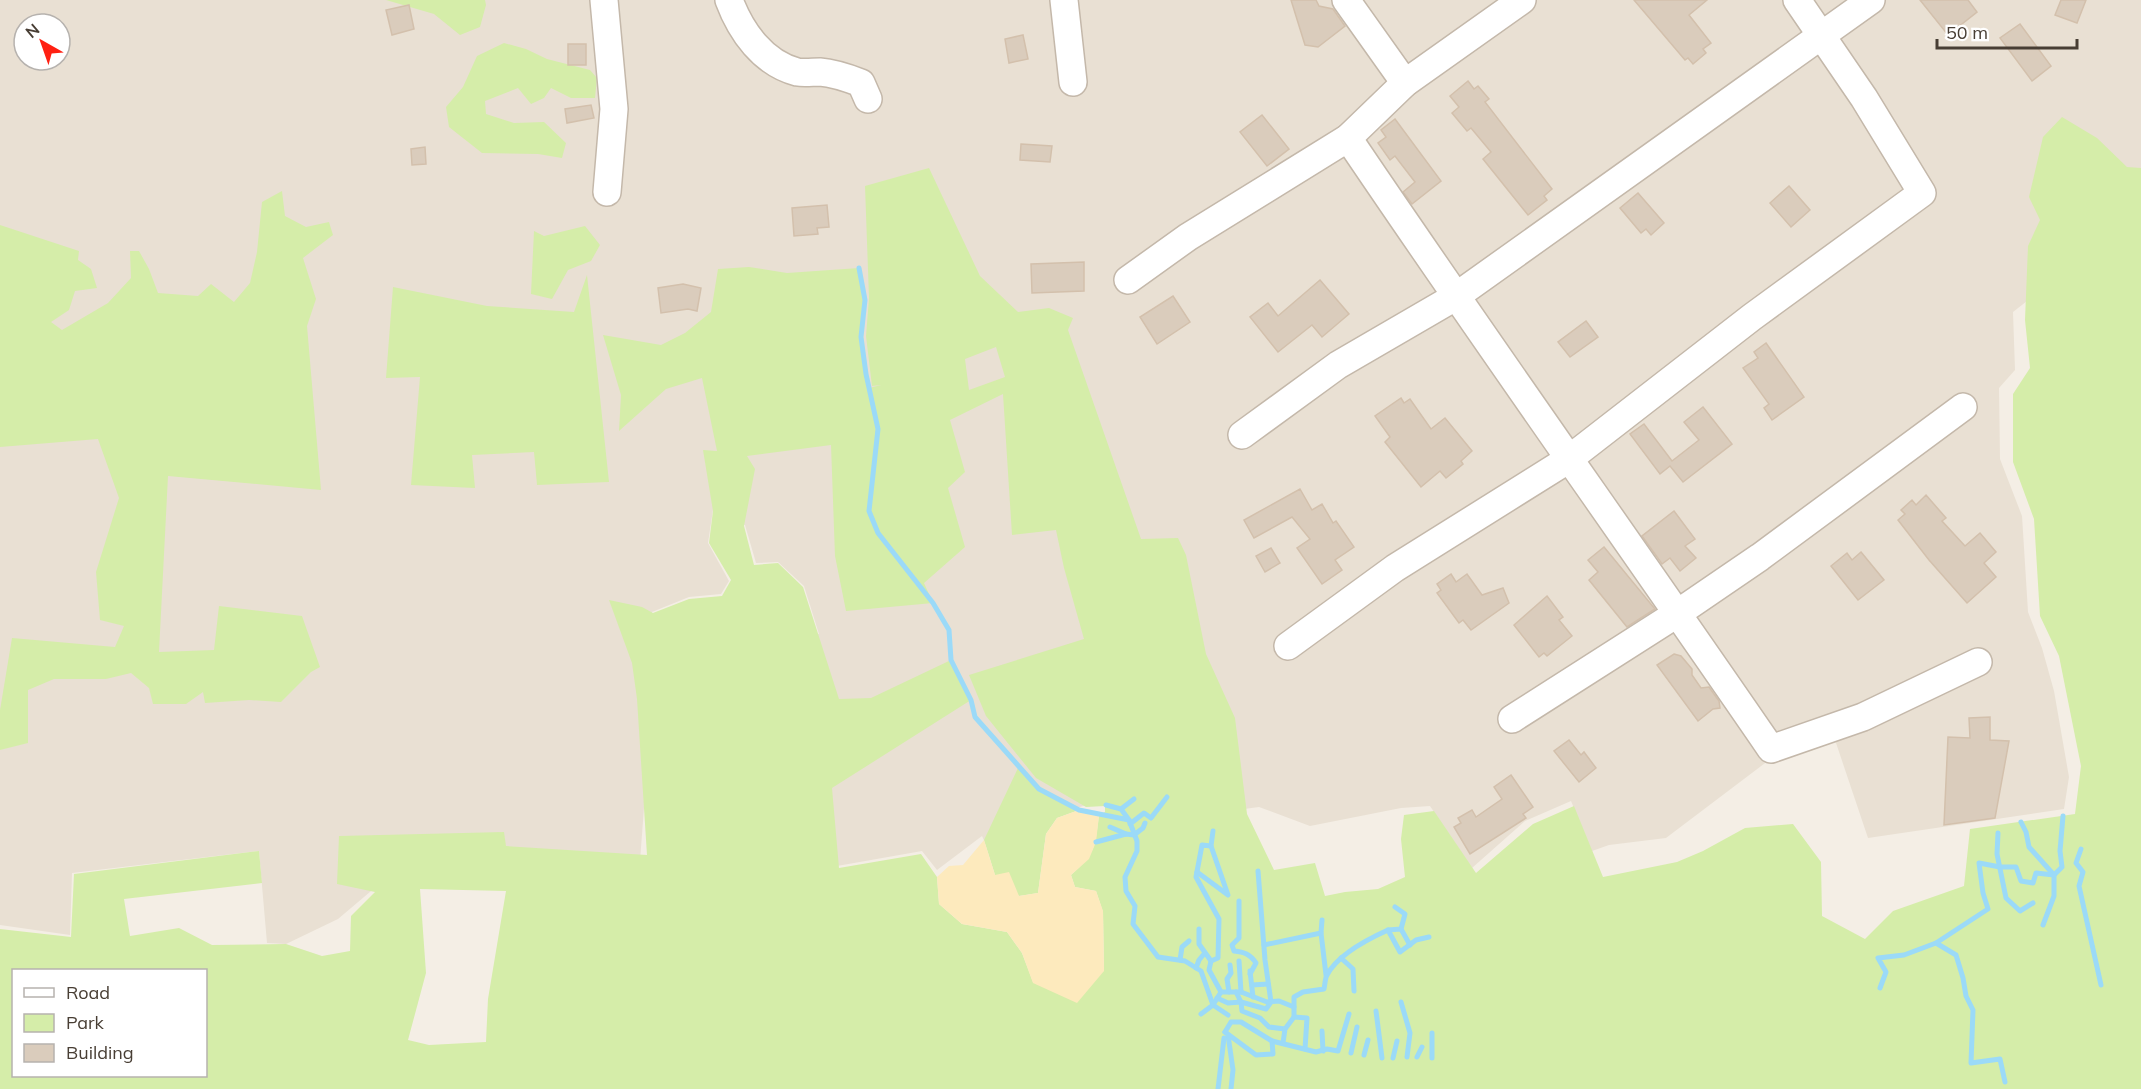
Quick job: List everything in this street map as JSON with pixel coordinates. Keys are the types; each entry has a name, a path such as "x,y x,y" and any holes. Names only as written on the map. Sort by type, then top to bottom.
{"street":[{"path":"604,0 614,109 607,192"},
{"path":"729,0 735,17 755,45 772,61 798,72 823,72 861,83 868,99"},
{"path":"1064,0 1073,82"},
{"path":"1346,0 1405,83"},
{"path":"1128,280 1188,237 1348,138 1405,83 1522,0"},
{"path":"1288,646 1395,568 1569,459 1752,317 1922,193 1864,98 1797,0"},
{"path":"1242,435 1338,365 1455,297 1871,0"},
{"path":"1348,138 1455,297 1771,749 1863,717 1978,662"},
{"path":"1512,719 1678,613 1760,557 1963,407"}],"shaded area":[{"path":"0,0 2141,0 2141,243 2037,293 2013,312 2015,370 1999,388 2000,459 2022,516 2028,612 2042,648 2054,691 2069,777 2064,809 1868,838 1833,734 1781,751 1666,838 1609,845 1592,851 1571,801 1525,821 1472,868 1430,806 1401,808 1310,826 1259,807 1244,809 1098,801 1053,816 998,870 982,836 937,870 922,851 837,866 793,633 819,634 804,586 778,562 756,563 745,525 716,521 713,510 708,543 729,581 721,594 689,597 652,612 658,805 644,808 639,874 509,885 377,886 338,919 286,944 267,943 259,851 72,873 70,935 0,925"}],"green space":[{"path":"386,0 485,0 486,5 480,27 460,35 434,14"},
{"path":"504,43 526,49 547,59 590,70 597,78 595,98 571,98 551,88 544,98 531,104 518,88 485,101 486,114 514,123 544,122 566,143 562,158 538,154 482,153 449,127 446,107 463,87 477,56"},
{"path":"2062,117 2097,138 2127,167 2141,168 2141,1089 0,1089 0,929 71,937 74,874 259,851 262,883 124,899 130,936 179,928 212,945 286,944 322,956 350,951 351,916 375,892 337,884 339,836 504,832 506,846 647,855 637,699 632,663 609,600 642,607 653,613 689,599 722,596 731,580 709,543 713,511 703,450 717,451 702,378 666,389 619,431 621,395 603,335 661,345 685,333 711,312 718,269 749,267 787,273 859,268 865,300 861,337 869,388 881,385 872,386 866,336 869,298 865,186 929,168 980,276 1018,312 1049,308 1073,318 1068,330 1141,539 1178,538 1186,555 1206,654 1235,718 1247,814 1274,870 1315,863 1325,896 1378,889 1405,877 1401,839 1404,815 1434,811 1476,873 1533,824 1574,806 1603,877 1677,862 1745,828 1793,824 1821,862 1822,916 1865,939 1893,911 1964,886 1970,829 2075,814 2081,766 2059,656 2040,616 2034,519 2013,462 2013,394 2030,368 2025,320 2028,246 2040,220 2029,197 2043,137","holes":["996,347 1005,377 969,390 965,359","1003,394 1012,535 1056,530 1084,639 969,675 986,716 1036,778 1086,807 1105,806 1105,812 1099,815 1093,849 1071,875 1075,887 1096,891 1103,912 1104,971 1033,982 1022,953 1007,932 962,924 939,904 937,877 921,854 839,868 832,788 971,700 951,660 871,698 839,699 803,587 778,563 754,565 744,526 755,469 747,456 831,445 835,556 846,611 933,603 924,583 965,547 948,488 965,472 950,420","420,889 506,891 488,999 486,1042 429,1045 408,1040 426,973"]},
{"path":"282,191 285,216 306,227 329,222 333,235 303,258 316,299 307,326 321,490 168,476 159,652 214,650 219,606 302,616 320,667 311,672 281,702 249,700 205,703 203,692 186,704 153,704 149,688 131,673 106,679 54,679 28,690 28,743 0,750 0,710 12,638 115,647 124,626 100,620 96,572 119,498 98,439 0,447 0,225 79,251 78,260 91,269 97,288 75,291 69,310 51,322 62,330 108,303 131,278 130,251 139,251 158,293 198,296 211,284 234,302 250,283 257,252 262,202"},
{"path":"585,226 600,245 591,261 568,270 552,299 531,294 534,231 544,236"},
{"path":"587,275 609,482 537,485 534,452 472,455 475,488 411,485 420,377 386,378 393,287 487,306 574,312"},
{"path":"1019,766 1039,789 1079,810 1057,818 1046,834 1038,893 1019,896 995,875 984,840"}],"sand":[{"path":"1079,810 1099,815 1096,842 1089,859 1071,875 1075,887 1096,891 1103,911 1104,971 1077,1003 1033,983 1022,953 1007,932 962,924 939,904 937,877 949,866 963,865 984,840 995,875 1009,872 1019,896 1038,893 1046,834 1057,818"}],"building":[{"path":"1291,0 1316,0 1319,6 1333,9 1345,26 1318,47 1305,45"},
{"path":"1634,0 1707,0 1689,15 1711,43 1703,49 1706,53 1693,64 1688,58 1685,60"},
{"path":"1920,0 1968,0 1977,12 1948,35"},
{"path":"2061,0 2086,0 2077,23 2055,15"},
{"path":"409,5 414,29 392,35 386,10"},
{"path":"2020,24 2051,66 2032,81 2000,38"},
{"path":"1023,35 1028,59 1009,63 1005,39"},
{"path":"568,44 586,44 586,65 568,65"},
{"path":"1468,81 1474,89 1478,86 1489,99 1485,102 1552,189 1544,196 1547,200 1528,215 1483,159 1491,152 1471,128 1467,131 1452,113 1459,107 1450,96"},
{"path":"591,105 594,118 567,123 565,109"},
{"path":"1262,115 1289,149 1267,166 1240,132"},
{"path":"1395,119 1441,181 1412,204 1403,192 1415,182 1395,156 1390,160 1378,143 1386,137 1381,130"},
{"path":"1021,144 1052,146 1050,162 1020,160"},
{"path":"425,147 426,164 412,165 411,149"},
{"path":"1789,186 1810,210 1791,227 1770,203"},
{"path":"1638,193 1664,223 1651,235 1646,229 1641,233 1620,208"},
{"path":"827,205 829,227 817,228 818,234 794,236 792,208"},
{"path":"1084,262 1084,291 1032,293 1031,264"},
{"path":"1320,280 1349,314 1322,337 1312,325 1278,352 1250,317 1268,303 1278,316"},
{"path":"683,284 701,288 697,311 688,309 661,313 658,288"},
{"path":"1173,296 1190,322 1157,344 1140,317"},
{"path":"1586,321 1598,337 1570,357 1558,342"},
{"path":"1766,343 1804,397 1772,420 1764,408 1769,404 1743,368 1758,358 1754,352"},
{"path":"1401,398 1404,403 1410,399 1431,429 1445,418 1472,451 1461,461 1463,464 1446,478 1440,471 1421,487 1385,442 1390,437 1375,416"},
{"path":"1703,407 1732,444 1683,482 1670,466 1660,474 1630,434 1644,424 1672,461 1699,440 1684,422"},
{"path":"1300,489 1312,510 1322,504 1333,523 1336,521 1354,547 1335,560 1342,570 1322,584 1297,548 1310,539 1292,517 1254,538 1244,520"},
{"path":"1926,495 1946,518 1942,521 1965,546 1980,533 1996,552 1984,563 1996,577 1967,603 1898,520 1905,514 1901,510 1912,500 1916,505"},
{"path":"1674,511 1695,539 1685,546 1696,558 1680,571 1670,558 1662,564 1642,536"},
{"path":"1604,547 1655,609 1627,627 1589,580 1598,572 1588,560"},
{"path":"1271,548 1280,563 1265,572 1256,556"},
{"path":"1861,552 1884,580 1858,600 1831,566 1847,553 1852,560"},
{"path":"1451,574 1456,582 1467,574 1482,595 1503,588 1509,603 1471,630 1463,620 1459,623 1437,593 1441,590 1437,584"},
{"path":"1547,596 1563,617 1559,620 1572,636 1547,656 1544,653 1539,657 1514,625"},
{"path":"1674,654 1681,656 1692,669 1692,675 1701,688 1709,687 1719,701 1720,708 1713,709 1698,721 1657,665"},
{"path":"1990,717 1990,740 2009,741 1995,818 1944,825 1948,737 1970,738 1969,718"},
{"path":"1569,740 1581,755 1584,752 1596,768 1579,782 1554,751"},
{"path":"1511,775 1533,807 1523,814 1526,818 1470,854 1454,827 1461,823 1458,818 1472,810 1476,817 1502,799 1494,787"}],"waterway":[{"path":"859,268 865,300 861,337 866,374 878,429 869,511 878,533 933,603 949,630 951,660 971,700 975,717 1039,789 1079,810 1129,820"},
{"path":"1130,824 1144,813 1151,818 1167,797"},
{"path":"1121,809 1134,799"},
{"path":"1106,805 1121,809 1129,820 1137,841 1137,851 1125,877 1126,891 1135,906 1133,924 1158,957 1185,961 1201,971 1213,1005 1228,1015"},
{"path":"2043,925 2054,896 2054,875 2062,867 2060,851 2063,816"},
{"path":"2021,822 2029,847 2054,875"},
{"path":"1096,842 1126,834 1134,835 1143,828 1145,823"},
{"path":"1110,827 1126,834"},
{"path":"1213,831 1211,846 1202,845 1196,877 1219,919 1218,958 1211,961 1209,970 1221,992"},
{"path":"1998,833 1997,854 2006,898 2020,911 2033,903"},
{"path":"1197,872 1228,895 1211,846"},
{"path":"2081,849 2076,863 2083,872 2079,886 2101,985"},
{"path":"2005,1082 2000,1059 1971,1063 1973,1010 1966,996 1956,955 1936,943 1988,909 1983,893 1979,863 2016,867 2021,881 2033,883 2036,873 2054,875"},
{"path":"1236,992 1241,1002 1266,1009 1271,1002 1265,960 1258,871"},
{"path":"1239,901 1239,938 1232,945 1234,951 1246,954 1256,963 1250,974"},
{"path":"1388,930 1401,929 1405,914 1395,907"},
{"path":"1322,920 1321,933 1326,975"},
{"path":"1199,929 1199,944 1211,961"},
{"path":"1401,929 1410,945"},
{"path":"1283,1043 1285,1029 1294,1017 1294,997 1303,992 1324,989 1325,980 1332,967 1346,954 1388,930 1400,952 1416,940 1429,937"},
{"path":"1264,945 1321,933"},
{"path":"1180,960 1182,947 1189,941"},
{"path":"1880,988 1886,972 1878,958 1904,955 1936,943"},
{"path":"1196,968 1204,954"},
{"path":"1341,958 1353,969 1354,991"},
{"path":"1239,961 1241,992"},
{"path":"1229,992 1227,979 1231,973 1230,965"},
{"path":"1250,971 1253,997"},
{"path":"1252,985 1268,984"},
{"path":"1201,1014 1213,1005 1221,992 1241,992 1267,1002 1279,1001 1294,1007"},
{"path":"1217,998 1228,1003 1241,1002 1242,1011 1260,1018 1269,1027 1285,1029"},
{"path":"1401,1002 1410,1033 1407,1057"},
{"path":"1376,1011 1382,1058"},
{"path":"1225,1032 1256,1055 1273,1054 1272,1041 1316,1052 1327,1049 1338,1051 1349,1014"},
{"path":"1294,1017 1307,1018 1305,1049"},
{"path":"1225,1032 1231,1022 1241,1022 1272,1041"},
{"path":"1351,1053 1357,1027"},
{"path":"1322,1031 1323,1051"},
{"path":"1432,1033 1432,1058"},
{"path":"1228,1035 1233,1070 1231,1089"},
{"path":"1218,1089 1224,1038"},
{"path":"1364,1055 1368,1040"},
{"path":"1393,1058 1397,1041"},
{"path":"1417,1057 1422,1047"}]}
